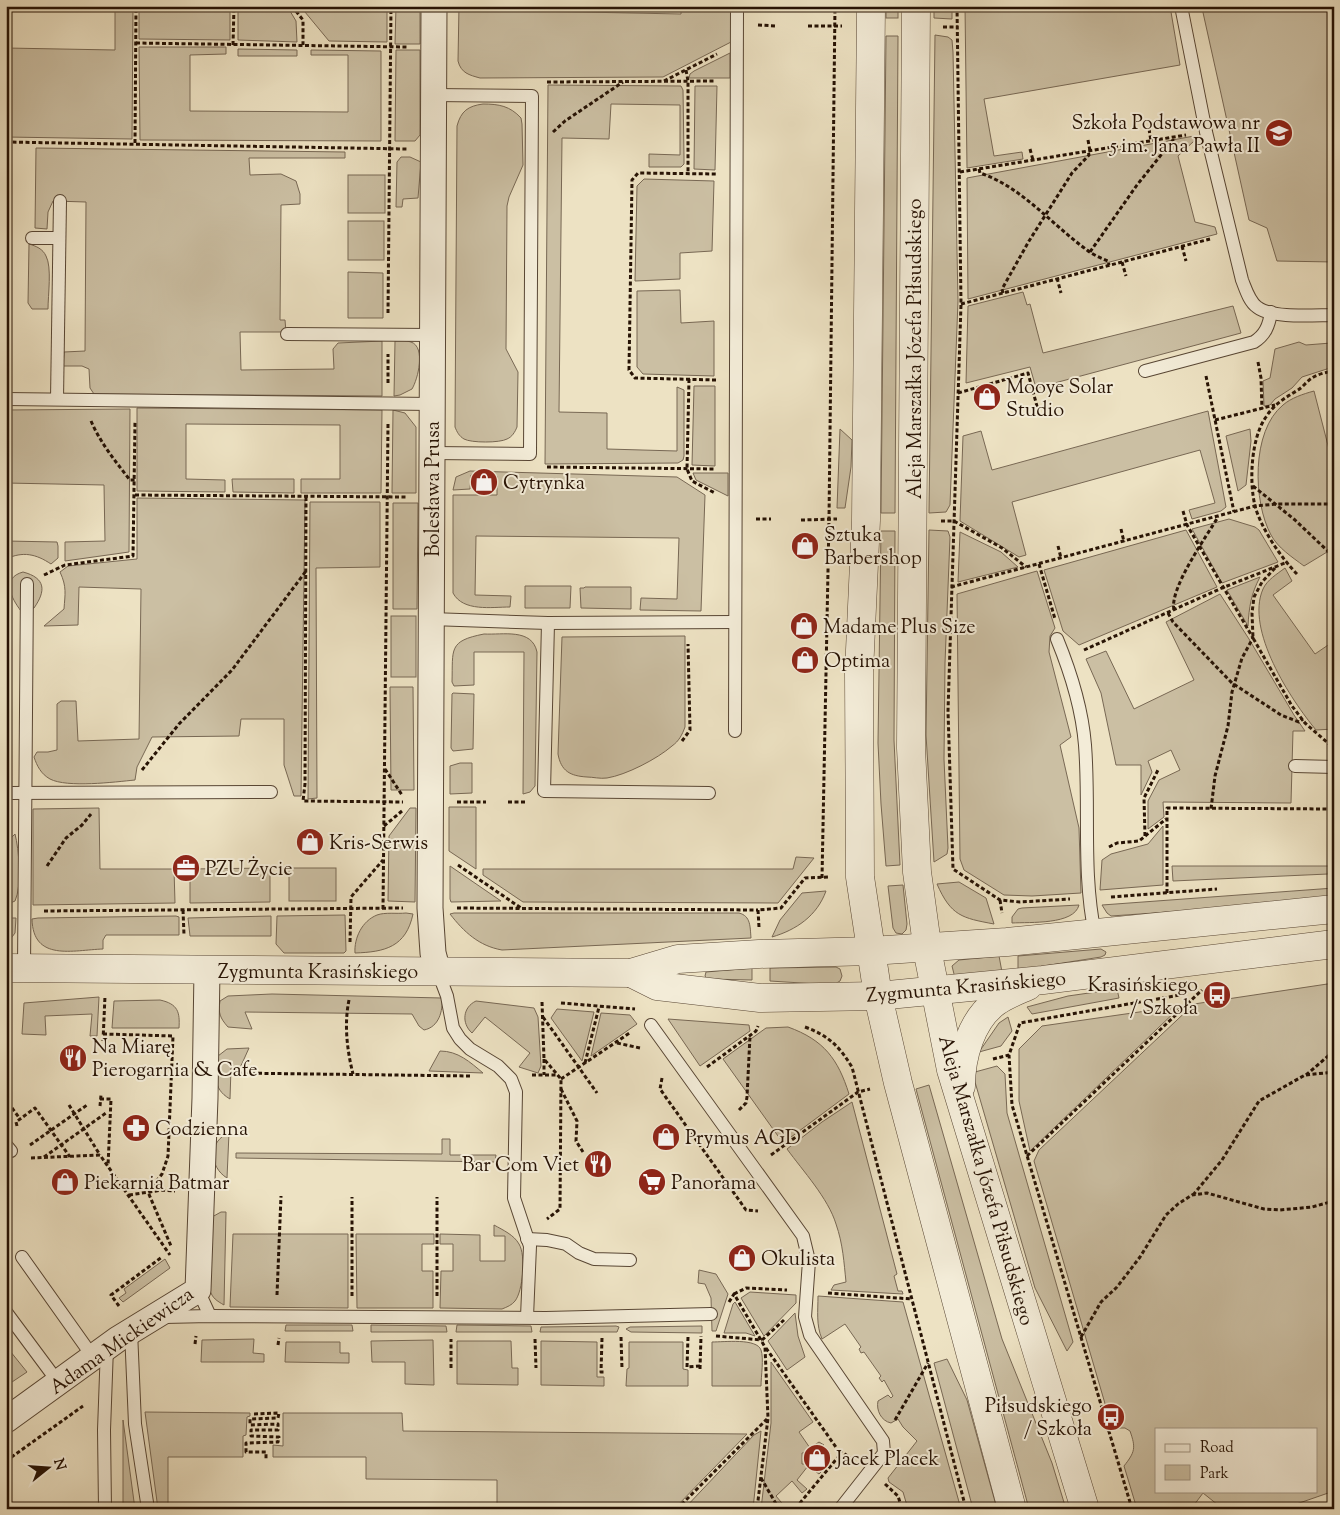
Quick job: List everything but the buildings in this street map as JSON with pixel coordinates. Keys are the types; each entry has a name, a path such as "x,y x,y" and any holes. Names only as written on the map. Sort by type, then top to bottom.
{"street":[{"name":"Bolesława Prusa","path":"434,6 430,908 433,953 438,972"},
{"path":"871,6 866,520 859,672 860,876 878,996 900,1092 1012,1509"},
{"name":"Aleja Marszałka Józefa Piłsudskiego","path":"916,6 911,748 917,872 934,989 951,1070 1085,1509"},
{"name":"Zygmunta Krasińskiego","path":"15,968 631,973 678,959 759,954 871,951 1007,942 1334,909"},
{"name":"Zygmunta Krasińskiego","path":"631,973 657,986 760,998 878,996 934,989 1043,980 1334,944"},
{"name":"Adama Mickiewicza","path":"6,1420 100,1352 198,1290 205,1098 207,970"},
{"path":"962,1105 963,1060 970,1038 980,1020 995,1003 1043,980"}],"lane":[{"path":"735,730 737,6"},
{"path":"1181,6 1206,132 1230,234 1247,292 1258,308 1271,312 1334,315"},
{"path":"432,453 530,454 532,106 532,96 433,95"},
{"path":"57,399 60,202"},
{"path":"32,238 59,238"},
{"path":"1145,370 1254,342 1266,330 1271,312"},
{"path":"288,334 432,335"},
{"path":"6,399 432,404"},
{"path":"15,968 25,906 27,584"},
{"path":"431,619 548,622 736,622"},
{"path":"548,622 544,791 709,793"},
{"path":"1057,639 1077,697 1085,744 1090,898 1095,934"},
{"path":"1295,766 1334,767"},
{"path":"6,793 272,792"},
{"path":"438,972 447,996 454,1028 460,1039 470,1049 498,1066 508,1076 516,1092 514,1198 530,1246 531,1317"},
{"path":"651,1025 803,1236 809,1261 805,1317 810,1335 883,1441 884,1453 840,1509"},
{"path":"527,1239 547,1240 566,1244 579,1253 594,1259 630,1260"},
{"path":"22,1257 100,1352 106,1391 104,1509"},
{"path":"198,1290 210,1316"},
{"path":"6,1312 58,1382"},
{"path":"148,1509 135,1424 140,1325 210,1316 531,1317 712,1314"}],"path":[{"path":"135,144 136,6"},
{"path":"233,44 234,6"},
{"path":"292,6 302,20 303,45"},
{"path":"822,878 830,519 835,6"},
{"path":"957,6 961,304 948,711 953,869 1000,900 1020,902 1226,889"},
{"path":"808,26 835,26"},
{"path":"947,27 958,26"},
{"path":"136,44 434,47"},
{"path":"663,81 737,44"},
{"path":"686,70 688,81 688,174"},
{"path":"548,138 565,122 624,81"},
{"path":"544,82 737,81"},
{"path":"1149,130 1151,141"},
{"path":"960,172 1206,132"},
{"path":"1090,252 1136,185 1166,151 1173,140 1172,137"},
{"path":"1003,293 1002,290 1046,215 1072,173 1088,155 1088,140"},
{"path":"6,142 433,149"},
{"path":"1030,149 1033,160"},
{"path":"979,169 980,173 1001,181 1090,252 1108,261 1109,265"},
{"path":"736,380 635,378 629,370 632,180 638,173 737,174"},
{"path":"961,304 1230,234"},
{"path":"1182,246 1186,261"},
{"path":"1122,262 1126,276"},
{"path":"1057,278 1060,293"},
{"path":"1254,342 1261,378 1262,409"},
{"path":"1297,574 1285,563 1264,528 1255,506 1253,486 1254,449 1265,418 1276,405 1314,376 1334,370"},
{"path":"958,392 1028,373 1038,410"},
{"path":"689,380 687,469 692,481 736,503"},
{"path":"1209,390 1234,512"},
{"path":"81,400 96,434 130,480 135,480"},
{"path":"27,584 65,564 133,556 135,401"},
{"path":"1215,420 1276,405"},
{"path":"540,467 736,469"},
{"path":"1253,486 1295,520 1334,557"},
{"path":"135,495 431,497"},
{"path":"306,497 305,784 303,801 407,802"},
{"path":"951,588 1255,506 1334,504"},
{"path":"1183,511 1187,525 1282,690 1302,719 1334,747"},
{"path":"1174,610 1174,598 1182,579 1199,546 1218,516"},
{"path":"801,520 830,519"},
{"path":"941,521 954,521 1002,548 1026,568"},
{"path":"1120,529 1124,542"},
{"path":"1058,546 1061,558"},
{"path":"1065,658 1222,588 1285,563"},
{"path":"1039,564 1057,625"},
{"path":"1211,809 1215,776 1228,726 1234,684 1242,658 1253,638 1252,613 1254,597 1262,582 1276,568"},
{"path":"306,570 232,670 178,724 125,792 97,807 82,825 66,838 25,906 183,910 430,908 758,910 781,908 805,878 828,877"},
{"path":"1168,613 1173,622 1234,684 1281,716 1299,722 1302,719"},
{"path":"682,741 690,730 688,643"},
{"path":"384,767 407,802"},
{"path":"1145,837 1144,798 1158,770"},
{"path":"383,909 384,789"},
{"path":"384,827 403,810 407,802"},
{"path":"453,802 486,802"},
{"path":"1167,893 1167,808 1334,809"},
{"path":"1088,858 1117,843 1139,841 1167,818"},
{"path":"351,909 351,897 384,860"},
{"path":"453,862 521,908"},
{"path":"1000,900 1003,921"},
{"path":"183,910 184,935"},
{"path":"758,910 759,935"},
{"path":"1193,992 1212,989"},
{"path":"1027,1156 1202,990"},
{"path":"103,1041 105,993"},
{"path":"350,994 346,1013 348,1054 353,1074"},
{"path":"1132,1509 1012,1105 1009,1055 1020,1023 1183,994"},
{"path":"542,1002 544,1075"},
{"path":"585,1063 599,1006"},
{"path":"543,1017 597,1093"},
{"path":"690,1079 756,1032 759,1020"},
{"path":"802,1026 817,1031 831,1040 852,1067 966,1509"},
{"path":"561,1079 632,1032"},
{"path":"103,1034 175,1037 168,1156 162,1174 148,1192"},
{"path":"723,1123 737,1113 746,1103 748,1097 750,1036"},
{"path":"1081,1338 1101,1302 1117,1287 1140,1257 1166,1215 1192,1195 1222,1160 1258,1101 1305,1075 1334,1051"},
{"path":"544,1059 561,1079 560,1210 547,1218 547,1240"},
{"path":"664,1072 660,1089 746,1210 773,1213 782,1207"},
{"path":"1305,1075 1334,1072"},
{"path":"234,1073 508,1076"},
{"path":"561,1089 577,1121 576,1141 583,1152"},
{"path":"754,1167 858,1092 870,1089"},
{"path":"100,1106 100,1097 111,1100 108,1166"},
{"path":"69,1104 100,1155 175,1259 148,1192"},
{"path":"30,1146 87,1105"},
{"path":"12,1108 20,1119"},
{"path":"70,1157 35,1108 16,1122 13,1144 44,1157 70,1157 100,1155"},
{"path":"44,1157 106,1113"},
{"path":"129,1195 163,1190 201,1194"},
{"path":"1192,1195 1207,1193 1264,1209 1280,1210 1312,1207 1334,1201"},
{"path":"276,1316 281,1196"},
{"path":"352,1197 352,1316"},
{"path":"436,1317 437,1197"},
{"path":"140,1325 111,1295 162,1258"},
{"path":"729,1303 734,1294 746,1288 912,1299"},
{"path":"734,1294 765,1347 838,1450 838,1456 795,1509"},
{"path":"622,1316 622,1369"},
{"path":"451,1317 451,1368"},
{"path":"531,1317 536,1368"},
{"path":"762,1340 780,1324"},
{"path":"602,1336 601,1372 604,1372"},
{"path":"688,1336 687,1367 700,1368 701,1336"},
{"path":"757,1509 768,1418 765,1347"},
{"path":"878,1434 893,1422 929,1363"},
{"path":"8,1509 8,1460 106,1391"},
{"path":"254,1414 279,1413 278,1418 250,1419 250,1425 278,1424 278,1430 250,1430 251,1436 279,1437 278,1442 246,1443 246,1452 266,1452 266,1459"},
{"path":"678,1509 768,1418"},
{"path":"761,1478 770,1497 779,1509"}],"green space":[{"path":"115,6 133,6 132,139 6,137 6,48 115,50"},
{"path":"139,6 230,6 230,40 139,39"},
{"path":"238,6 287,6 296,21 297,42 238,40"},
{"path":"300,6 322,6 323,11 387,11 387,42 329,41"},
{"path":"396,6 420,6 420,44 395,44"},
{"path":"459,6 479,6 480,10 681,14 681,6 731,6 731,42 663,77 480,78 463,71 459,65"},
{"path":"886,6 898,6 898,18 886,18"},
{"path":"934,6 952,6 952,19 934,18"},
{"path":"965,6 1170,6 1180,65 984,99 994,156 1022,152 1023,159 967,168"},
{"name":"Szkoła Podstawowa nr 5 im. Jana Pawła II","path":"1211,6 1334,6 1334,262 1277,261 1267,228 1249,220 1202,8"},
{"path":"935,35 948,37 952,40 958,301 950,505 946,512 929,513"},
{"path":"886,36 898,36 895,513 881,513"},
{"path":"139,47 226,47 226,54 190,55 190,111 348,112 348,55 311,55 311,50 381,51 381,141 140,140"},
{"path":"238,49 297,50 297,56 238,56"},
{"path":"396,50 420,50 420,135 415,141 395,141"},
{"path":"730,53 730,78 689,78 690,74 694,71"},
{"path":"548,85 681,86 683,90 684,164 681,167 649,167 649,154 680,155 680,105 611,104 609,139 562,138 559,412 607,413 607,449 677,451 677,387 684,390 684,456 683,460 678,463 545,464"},
{"path":"695,86 717,86 715,170 694,169"},
{"path":"483,104 504,106 521,118 523,165 507,206 506,349 518,372 517,427 507,439 486,442 464,439 458,434 455,427 457,126 466,110"},
{"path":"1194,136 1194,141 1178,156 1195,222 1215,227 1217,234 968,299 967,178"},
{"path":"36,148 345,152 345,158 249,158 250,175 281,174 296,181 300,194 300,204 281,205 280,320 285,320 286,332 240,332 241,370 334,369 333,349 338,343 382,341 382,396 94,394 90,388 89,369 82,366 63,366 64,352 85,351 86,202 53,201 48,212 47,229 35,228"},
{"path":"401,157 410,157 421,162 418,198 403,199 402,207 396,207 397,162"},
{"path":"348,175 385,175 385,213 348,213"},
{"path":"644,179 714,181 712,251 680,253 680,279 635,281 637,186"},
{"path":"348,221 384,221 384,260 348,260"},
{"path":"29,244 41,250 48,261 48,309 32,309 28,303"},
{"path":"348,272 383,273 383,318 348,318"},
{"path":"680,290 681,323 714,321 714,376 643,374 637,367 637,291"},
{"path":"1023,292 1027,305 1030,304 1043,353 1233,306 1241,333 1036,388 1030,367 966,383 968,306"},
{"path":"395,341 409,341 416,345 419,364 412,389 394,396"},
{"path":"1299,342 1306,345 1331,343 1334,353 1333,367 1302,377 1292,388 1275,399 1270,405 1264,406 1263,381 1270,378 1275,349"},
{"path":"694,386 715,386 715,466 692,465"},
{"path":"1314,391 1332,461 1334,461 1334,551 1332,549 1304,566 1281,548 1271,535 1261,504 1258,486 1258,467 1260,449 1265,432 1273,417 1290,400"},
{"path":"137,408 382,410 381,493 301,493 301,479 340,479 340,425 186,424 186,479 225,480 225,492 137,491"},
{"path":"130,409 129,552 65,561 65,542 105,541 104,485 6,483 6,410"},
{"path":"393,410 405,413 416,427 416,493 392,493"},
{"path":"1208,411 1226,507 1221,511 1192,519 1189,510 1215,503 1200,450 1012,502 1026,555 1019,557 960,521 963,436 981,431 992,470"},
{"path":"840,429 852,440 851,467 845,508 837,508"},
{"path":"1250,429 1251,441 1246,485 1238,491 1226,436"},
{"path":"470,471 677,477 705,495 701,611 640,610 641,598 677,599 679,538 476,536 475,595 511,596 510,607 487,608 464,603 453,593 453,495 497,495 497,476 471,475 470,489 453,490 456,477"},
{"path":"693,473 728,473 728,496 696,480"},
{"path":"232,479 294,479 294,493 233,492"},
{"path":"137,498 305,500 301,796 294,796 284,765 284,719 241,719 239,736 152,737 137,767 135,780 91,784 58,782 44,775 38,767 34,757 37,752 57,750 57,704 61,701 76,701 78,741 139,739 141,589 79,587 78,625 44,626 64,609 65,586 60,572 68,566 137,559"},
{"path":"310,502 380,502 380,567 316,568 317,798 308,799"},
{"path":"393,503 418,503 417,609 393,609"},
{"path":"1229,519 1259,530 1278,562 1222,583 1192,529"},
{"path":"929,530 948,531 950,537 945,663 944,759 948,848 947,854 934,862 926,735"},
{"path":"1186,530 1217,587 1079,645 1063,631 1044,570"},
{"path":"881,531 895,531 894,740 900,865 886,866 878,743"},
{"path":"960,532 1001,552 1018,567 958,582"},
{"path":"6,541 57,542 58,558 51,564 35,556 24,554 6,559"},
{"path":"1285,568 1292,581 1273,595 1315,654 1334,641 1334,729 1316,730 1283,683 1265,644 1260,624 1259,606 1263,589 1270,580"},
{"path":"1037,571 1055,628 1050,636 1049,652 1071,737 1060,745 1079,828 1081,893 1032,896 1004,895 964,870 960,859 957,594"},
{"path":"23,572 40,582 42,591 34,608 21,611 11,595 10,584 16,575"},
{"path":"1260,577 1251,601 1248,626 1227,590"},
{"path":"525,586 571,586 570,608 525,608"},
{"path":"631,587 631,609 581,608 580,588"},
{"path":"1220,594 1305,731 1293,731 1291,803 1163,802 1164,817 1148,829 1148,801 1159,780 1180,770 1171,750 1148,761 1152,772 1141,795 1141,765 1116,765 1101,693 1086,659 1106,651 1134,709 1194,680 1166,622"},
{"path":"391,616 416,616 416,677 391,677"},
{"path":"484,634 516,634 523,636 534,644 537,652 535,786 530,792 523,794 524,652 474,652 474,685 454,686 452,682 452,662 455,648 464,640"},
{"path":"685,636 685,727 677,742 650,761 615,776 602,778 581,776 567,771 561,765 558,754 562,637"},
{"path":"390,687 413,687 414,790 391,790"},
{"path":"453,693 474,694 473,749 453,751 451,748"},
{"path":"460,763 472,763 472,793 450,794 450,766"},
{"path":"449,807 476,807 476,869 449,851"},
{"path":"99,808 100,869 174,869 175,903 33,905 33,809"},
{"path":"410,808 416,808 415,902 388,901 389,836"},
{"path":"1163,826 1163,885 1100,890 1102,860 1111,854 1148,844"},
{"path":"15,834 19,858 19,886 15,901 8,904 6,843"},
{"path":"796,857 814,858 778,903 523,902 483,875 483,869 793,869"},
{"path":"450,866 501,901 451,902"},
{"path":"1172,866 1329,866 1328,874 1173,881"},
{"path":"270,868 270,902 190,903 190,869"},
{"path":"289,868 336,868 336,901 289,901"},
{"path":"959,882 986,898 994,924 974,920 959,914 947,903 937,884"},
{"path":"903,885 907,924 906,930 902,934 896,933 893,928 888,886"},
{"path":"1334,888 1334,895 1311,902 1111,916 1102,905"},
{"path":"826,891 817,908 805,921 772,937 780,920 802,893"},
{"path":"1079,905 1069,916 1060,919 1012,923 1012,917 1018,909"},
{"path":"739,913 748,919 751,938 502,950 479,942 461,927 450,914"},
{"path":"413,914 410,925 405,934 393,946 376,951 355,953 358,936 367,921 377,915"},
{"path":"345,915 346,951 344,953 284,953 276,944 277,916"},
{"path":"271,916 271,936 190,936 188,918"},
{"path":"179,917 179,935 106,935 103,940 103,949 68,951 47,948 39,942 34,933 32,919 38,918"},
{"path":"6,918 16,918 15,933 6,945"},
{"path":"1101,949 1106,952 1101,957 1018,970 1018,956"},
{"path":"999,956 1002,972 957,977 954,974 952,966 959,960"},
{"path":"836,967 840,969 842,976 840,981 833,985 770,981 770,968"},
{"path":"752,968 752,980 707,979 705,976 706,972"},
{"path":"1334,983 1334,1491 1282,1509 1223,1509 1203,1493 1191,1509 1137,1509 1124,1466 1133,1450 1132,1437 1130,1431 1125,1428 1118,1428 1111,1406 1106,1407 1034,1161 1039,1150 1194,1004"},
{"path":"1117,989 1119,998 1032,1014 1027,1007 1068,996"},
{"path":"272,994 442,998 442,1003 441,1013 437,1022 424,1030 419,1026 412,1014 245,1012 252,1029 228,1027 221,1018 220,1001 228,996"},
{"path":"99,997 97,1036 90,1036 92,1014 45,1016 46,1035 22,1034 24,1003"},
{"path":"160,1000 171,1004 177,1010 179,1028 112,1028 114,1001"},
{"path":"476,1001 534,1008 538,1017 541,1066 538,1073 519,1067 530,1053 485,1017 472,1033 468,1029 465,1020 466,1011"},
{"path":"1181,1006 1030,1151 1019,1101 1019,1049 1042,1026"},
{"path":"557,1009 594,1012 582,1061 551,1018"},
{"path":"601,1013 630,1015 637,1024 591,1056"},
{"path":"1008,1017 1012,1031 1001,1046 979,1052 999,1023"},
{"path":"668,1019 749,1025 750,1031 700,1066"},
{"path":"788,1027 811,1038 828,1052 840,1071 849,1094 783,1143 723,1059 766,1028"},
{"path":"249,1048 240,1068 231,1068 230,1099 224,1095 218,1085 216,1075 218,1056 227,1049"},
{"path":"440,1051 458,1055 483,1073 429,1071"},
{"path":"997,1066 1005,1074 1007,1113 1073,1342 1067,1351 1035,1288 975,1082 975,1072"},
{"path":"929,1085 1002,1339 1052,1463 1066,1509 1029,1509 916,1089"},
{"path":"852,1102 897,1274 894,1276 898,1291 902,1291 903,1294 831,1290 834,1285 846,1282 843,1253 838,1231 827,1204 787,1149"},
{"path":"229,1133 227,1178 217,1167 213,1154 217,1142"},
{"path":"442,1139 450,1139 450,1155 496,1155 495,1162 236,1158 236,1153 442,1154"},
{"path":"221,1212 226,1212 224,1305 215,1299 210,1290 212,1217"},
{"path":"494,1225 514,1238 521,1249 523,1264 522,1281 515,1301 502,1309 440,1308 441,1271 453,1271 453,1244 440,1244 440,1234 480,1235 480,1261 505,1261 505,1236 494,1236"},
{"path":"233,1234 348,1234 348,1308 230,1307"},
{"path":"356,1234 434,1234 434,1244 422,1244 422,1271 433,1271 433,1308 357,1308"},
{"path":"165,1259 170,1268 123,1302 119,1298 126,1293 124,1289"},
{"path":"699,1270 716,1274 728,1294 716,1331 712,1331 711,1298 705,1284 698,1283"},
{"path":"750,1292 796,1295 796,1303 764,1336 741,1298"},
{"path":"818,1296 903,1302 961,1509 908,1509 903,1492 889,1482 888,1478 917,1441 898,1419 891,1423 884,1420 880,1415 878,1401 888,1395 891,1398 893,1396 884,1380 882,1382 879,1378 881,1376 864,1352 861,1353 859,1349 861,1347 845,1324 822,1339 818,1323"},
{"path":"735,1302 755,1336 746,1333 724,1333"},
{"path":"795,1313 798,1336 805,1357 787,1370 768,1341"},
{"path":"286,1325 352,1325 353,1331 285,1331"},
{"path":"371,1325 446,1326 447,1332 371,1332"},
{"path":"457,1325 531,1326 532,1332 456,1332"},
{"path":"702,1326 702,1333 631,1332 626,1329 630,1327"},
{"path":"541,1327 619,1327 617,1332 540,1332"},
{"path":"254,1339 253,1353 264,1354 264,1362 201,1362 202,1340"},
{"path":"433,1340 434,1385 405,1384 405,1362 372,1362 371,1341"},
{"path":"457,1341 511,1341 512,1368 518,1368 518,1385 457,1384"},
{"path":"541,1341 597,1342 597,1377 604,1377 604,1386 541,1385"},
{"path":"286,1342 340,1342 340,1353 349,1353 349,1363 285,1362"},
{"path":"629,1342 683,1342 683,1369 688,1370 688,1386 626,1386 627,1369 629,1368"},
{"path":"712,1342 747,1342 758,1346 761,1350 762,1358 761,1386 712,1386"},
{"path":"6,1346 27,1372 6,1386"},
{"path":"947,1359 967,1400 997,1509 973,1509 934,1363"},
{"path":"771,1362 813,1422 799,1432 810,1448 819,1442 824,1445 815,1451 802,1453 802,1464 811,1464 821,1472 819,1474 808,1466 797,1480 807,1489 802,1493 792,1481 776,1496 786,1509 761,1509 771,1423"},
{"path":"145,1412 250,1413 250,1416 247,1417 246,1435 243,1436 243,1457 168,1457 168,1509 158,1509"},
{"path":"283,1413 402,1413 403,1431 747,1434 674,1509 497,1509 497,1480 366,1479 366,1457 273,1457 273,1445 283,1446"},
{"path":"123,1420 135,1509 123,1509"},
{"path":"761,1431 753,1509 684,1509 754,1435"}],"place":[{"name":"Szkoła Podstawowa nr 5 im. Jana Pawła II","path":"1279,133"},
{"name":"Mooye Solar Studio","path":"987,397"},
{"name":"Cytrynka","path":"484,482"},
{"name":"Sztuka Barbershop","path":"805,546"},
{"name":"Madame Plus Size","path":"804,626"},
{"name":"Optima","path":"805,660"},
{"name":"Kris-Serwis","path":"310,842"},
{"name":"PZU Życie","path":"186,868"},
{"name":"Krasińskiego / Szkoła","path":"1217,995"},
{"name":"Na Miarę Pierogarnia & Cafe","path":"73,1058"},
{"name":"Codzienna","path":"136,1128"},
{"name":"Prymus AGD","path":"666,1137"},
{"name":"Bar Com Viet","path":"598,1164"},
{"name":"Piekarnia Batmar","path":"65,1182"},
{"name":"Panorama","path":"652,1182"},
{"name":"Okulista","path":"742,1258"},
{"name":"Piłsudskiego / Szkoła","path":"1111,1417"},
{"name":"Jacek Placek","path":"817,1458"}]}
